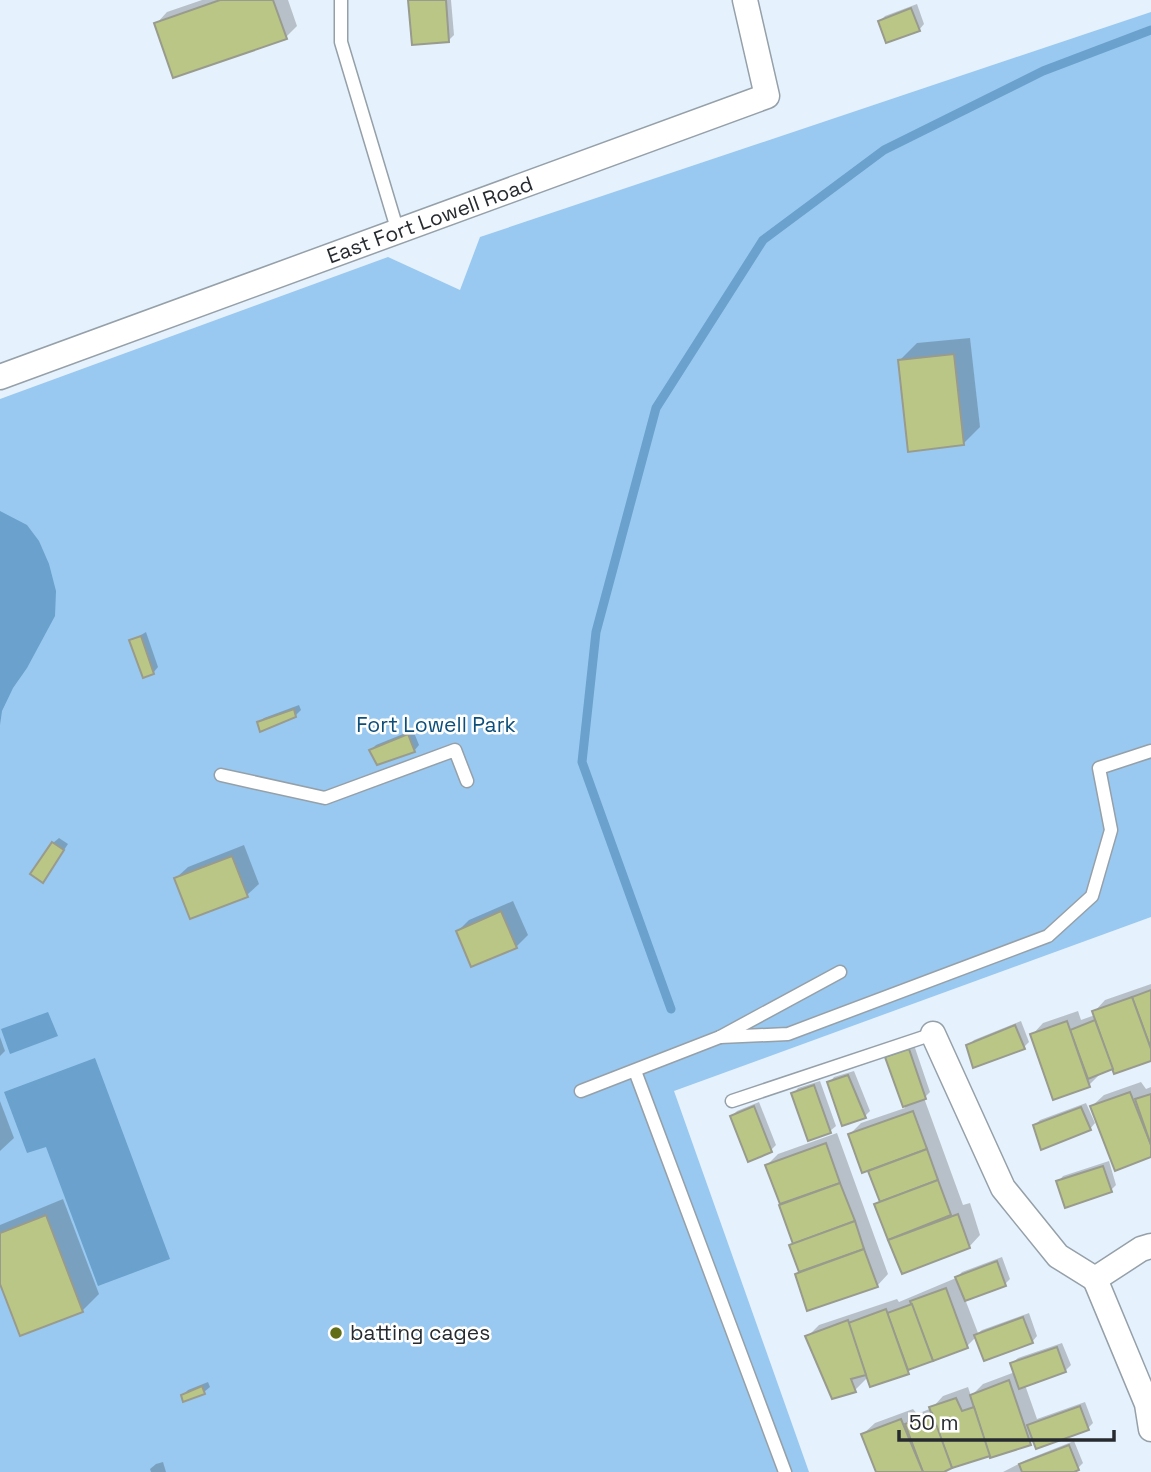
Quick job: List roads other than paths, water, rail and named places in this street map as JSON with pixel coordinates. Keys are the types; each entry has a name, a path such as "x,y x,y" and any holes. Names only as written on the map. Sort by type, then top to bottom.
{"street":[{"name":"East Fort Lowell Road","path":"0,377 767,96 745,0"},
{"path":"933,1034 1003,1188 1058,1256 1095,1279 1147,1405 1151,1429"},
{"path":"1095,1279 1141,1249 1151,1246"}],"lane":[{"path":"341,0 341,42 398,232"},
{"path":"221,775 325,798 455,750 467,781"},
{"path":"720,1037 788,1034 1048,936 1092,896 1111,830 1099,768 1151,751"},
{"path":"581,1091 720,1037 841,972"},
{"path":"732,1101 933,1034"},
{"path":"635,1071 785,1472"}],"waterway":[{"path":"671,1009 582,762 596,632 656,408 763,240 884,150 1043,71 1151,30"}],"place":[{"name":"batting cages","path":"336,1333"}],"park label":[{"name":"Fort Lowell Park","path":"436,725"}]}
